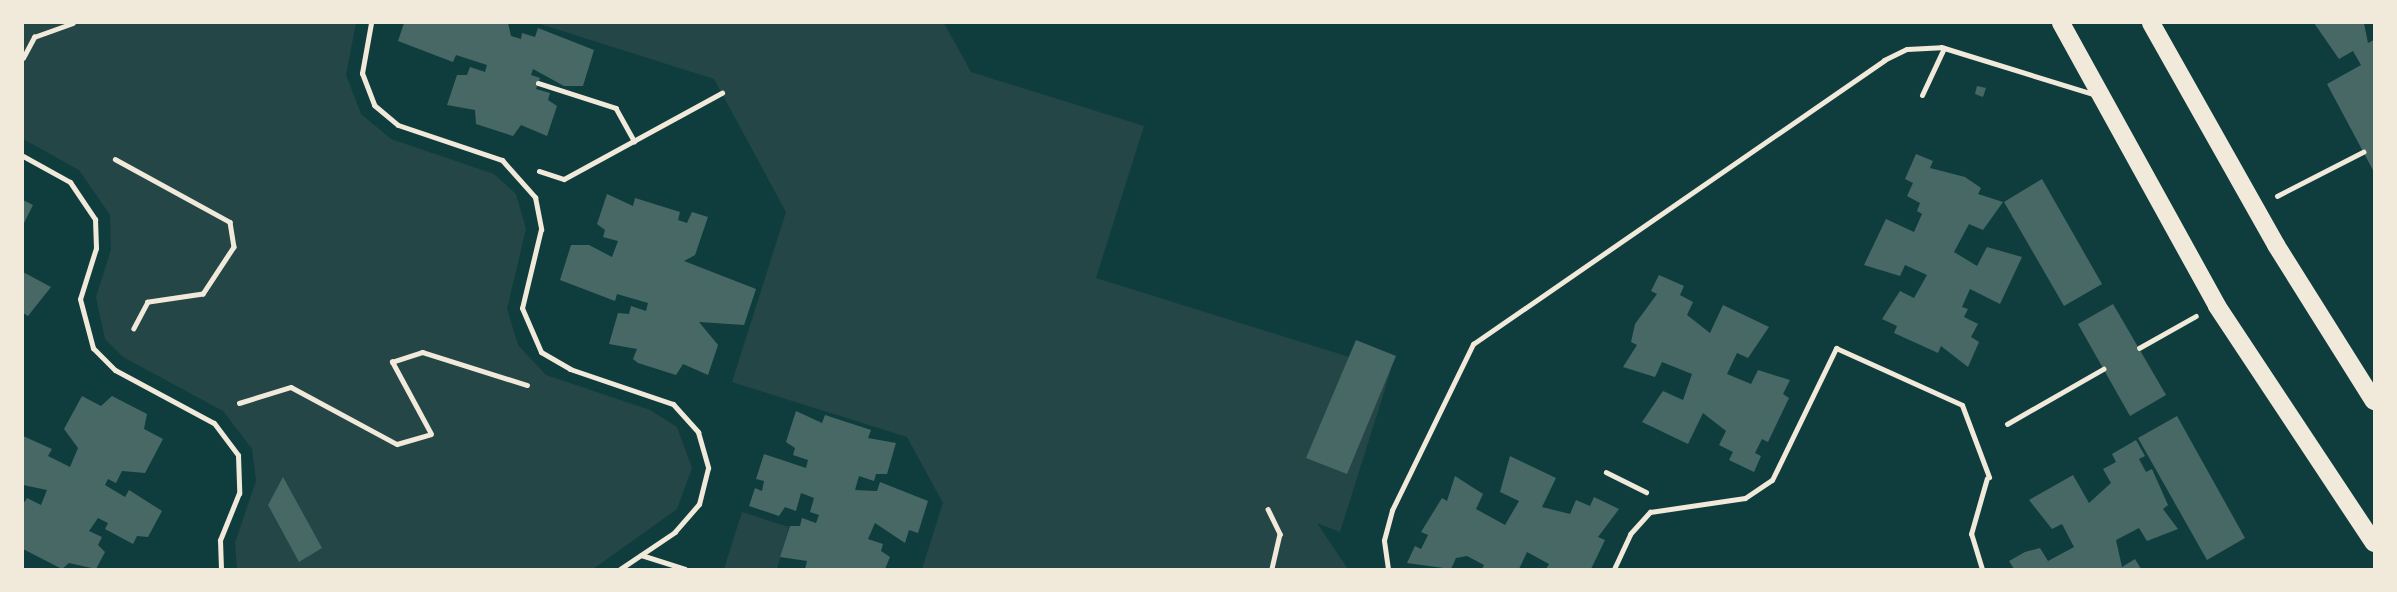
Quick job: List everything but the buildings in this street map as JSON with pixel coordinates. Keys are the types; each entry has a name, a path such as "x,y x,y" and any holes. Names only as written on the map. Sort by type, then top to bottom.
{"main road":[{"path":"2061,23 2216,304 2374,543"},
{"path":"2151,23 2255,208 2374,401"}],"lane":[{"path":"371,23 362,73 374,105 398,125 486,154 515,170 540,213 538,247 523,292 531,338 555,362 673,404 705,449 699,504 675,531 620,569"},
{"path":"1922,95 1944,48"},
{"path":"1388,569 1384,540 1392,510 1465,354 1481,335 1895,54 1944,48 2099,96"},
{"path":"23,156 70,182 95,219 96,248 80,299 93,348 115,370 214,423 238,454 241,480 220,540 221,569"},
{"path":"1614,569 1639,522 1671,505 1745,498 1772,480 1836,348 1962,405 1988,477 1971,534 1982,569"},
{"path":"640,555 685,569"}],"path":[{"path":"23,58 34,37 73,23"},
{"path":"538,83 616,108 634,141"},
{"path":"486,154 564,179 722,93"},
{"path":"2255,208 2363,152"},
{"path":"115,159 230,222 234,247 203,294 148,302 134,328"},
{"path":"2139,348 2216,304"},
{"path":"239,402 291,387 397,444 430,434 392,362 422,352 527,384"},
{"path":"2007,424 2104,369"},
{"path":"1606,472 1671,505"},
{"path":"1268,509 1280,534 1272,569"}],"shaded area":[{"path":"23,23 356,23 346,75 361,114 391,139 494,174 516,194 526,229 507,309 518,345 546,375 650,410 677,427 692,468 677,509 593,569 237,569 235,543 256,481 252,449 223,411 123,357 105,339 96,297 111,250 110,215 79,170 23,139"},
{"path":"944,23 971,72 1144,126 1096,278 1391,370 1340,532 1317,523 1348,569 922,569 943,503 907,437 732,382 786,212 714,79 540,24"},
{"path":"742,512 789,527 777,569 724,569"}]}
